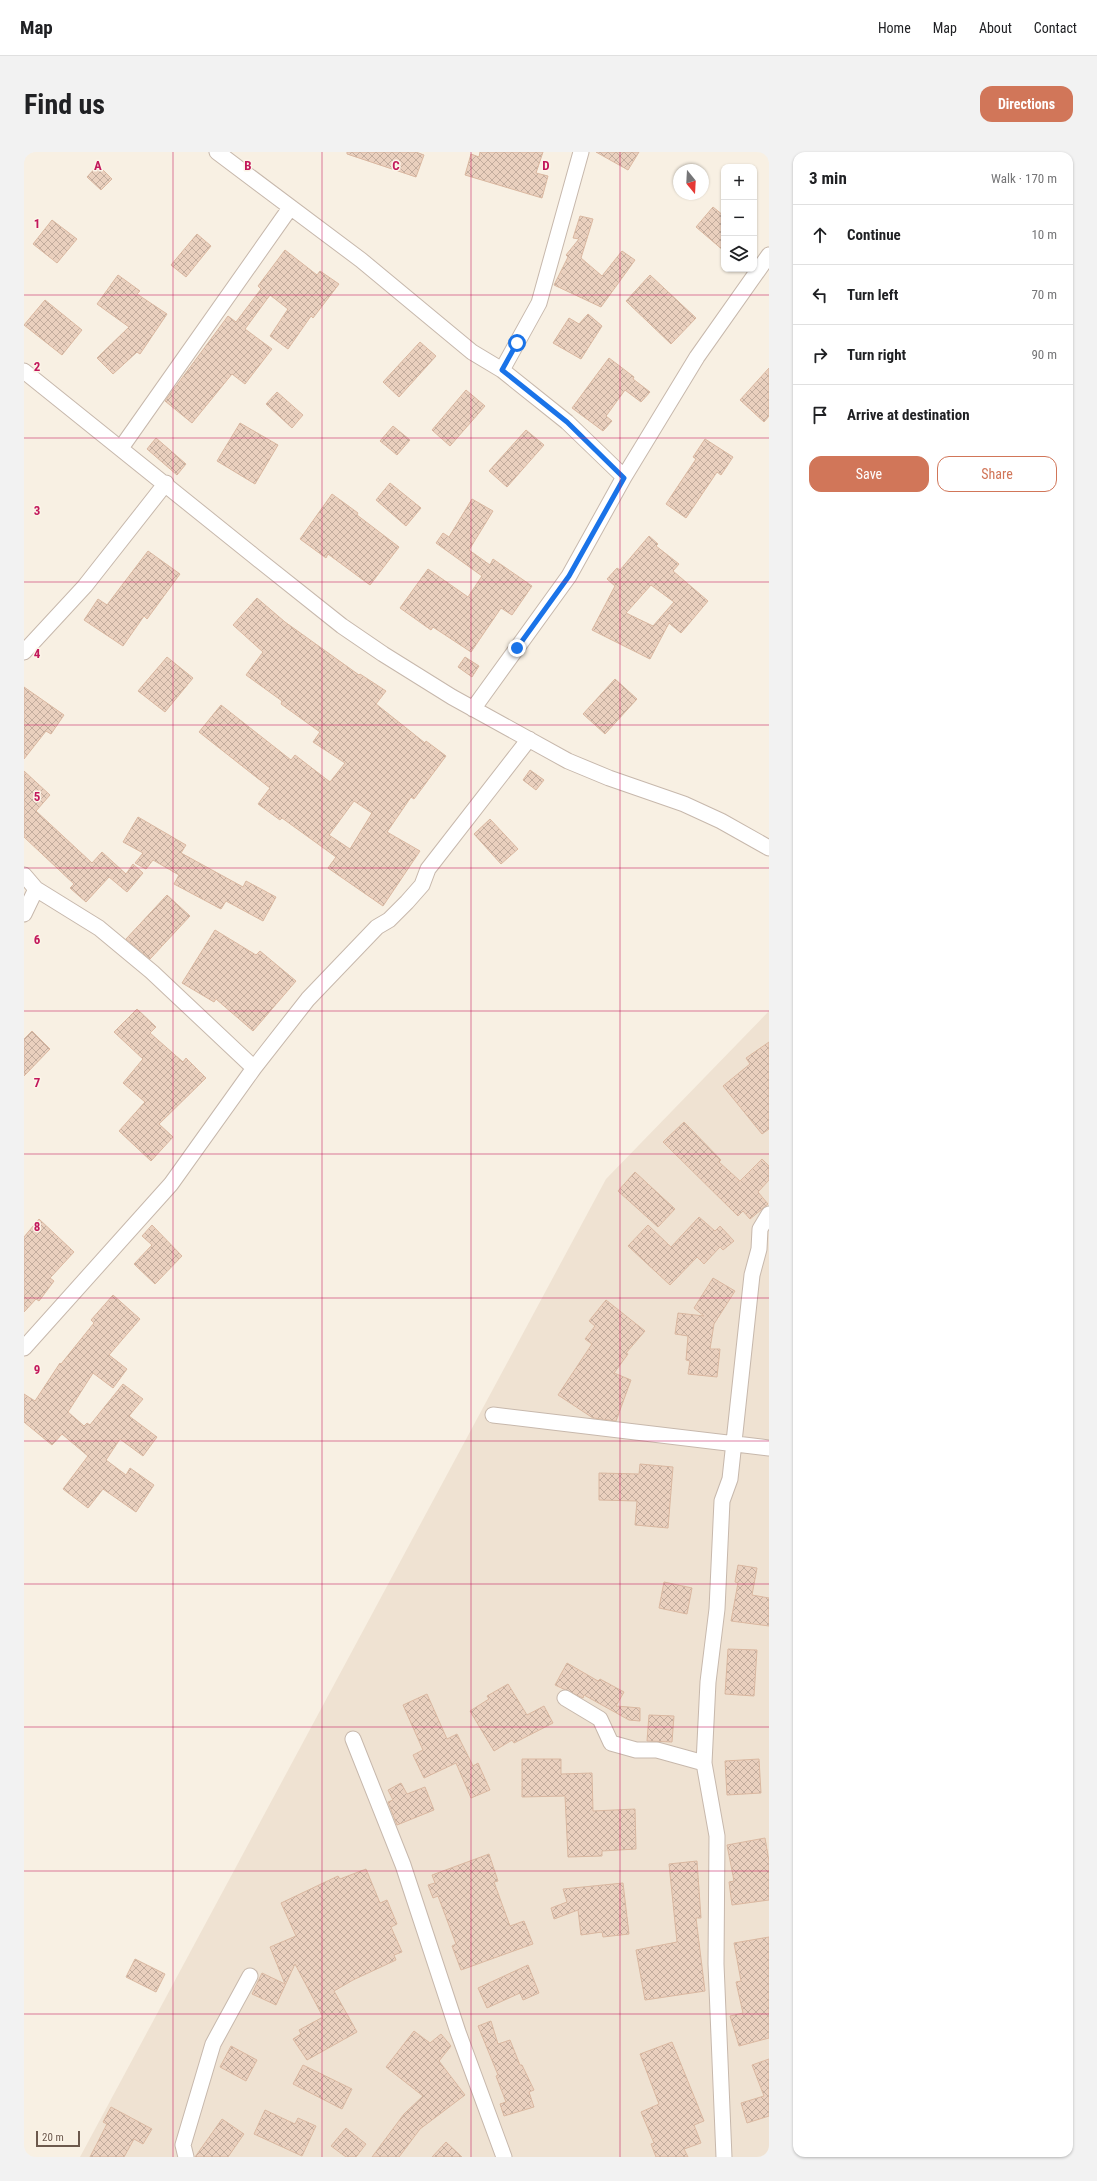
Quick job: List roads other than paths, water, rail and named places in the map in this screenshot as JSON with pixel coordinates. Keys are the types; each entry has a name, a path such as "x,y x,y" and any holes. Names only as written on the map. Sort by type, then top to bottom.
{"street":[{"path":"216,152 361,260 472,352 502,370 567,422 624,478"},
{"path":"502,370 539,303 581,152"},
{"path":"121,448 290,208"},
{"path":"473,709 569,576 624,478 697,357 769,255"},
{"path":"24,371 166,483 342,626 384,654 473,709 568,761 609,778 684,804 715,818 769,848"},
{"path":"24,652 85,586 166,483"},
{"path":"24,1348 170,1184 254,1068 308,999 338,965 366,940 377,927 389,920 422,885 428,869 529,739"},
{"path":"24,876 36,889 99,928 152,972 254,1068"},
{"path":"24,914 36,889"},
{"path":"724,2157 716,1964 717,1836 704,1763 708,1682 717,1609 722,1501 730,1479 752,1275 759,1249 760,1229 769,1214"},
{"path":"493,1415 769,1448"},
{"path":"564,1698 600,1719 611,1743 636,1750 657,1750 704,1763"},
{"path":"353,1739 402,1865 458,2032 504,2157"},
{"path":"186,2157 183,2145 213,2044 250,1976"}]}
